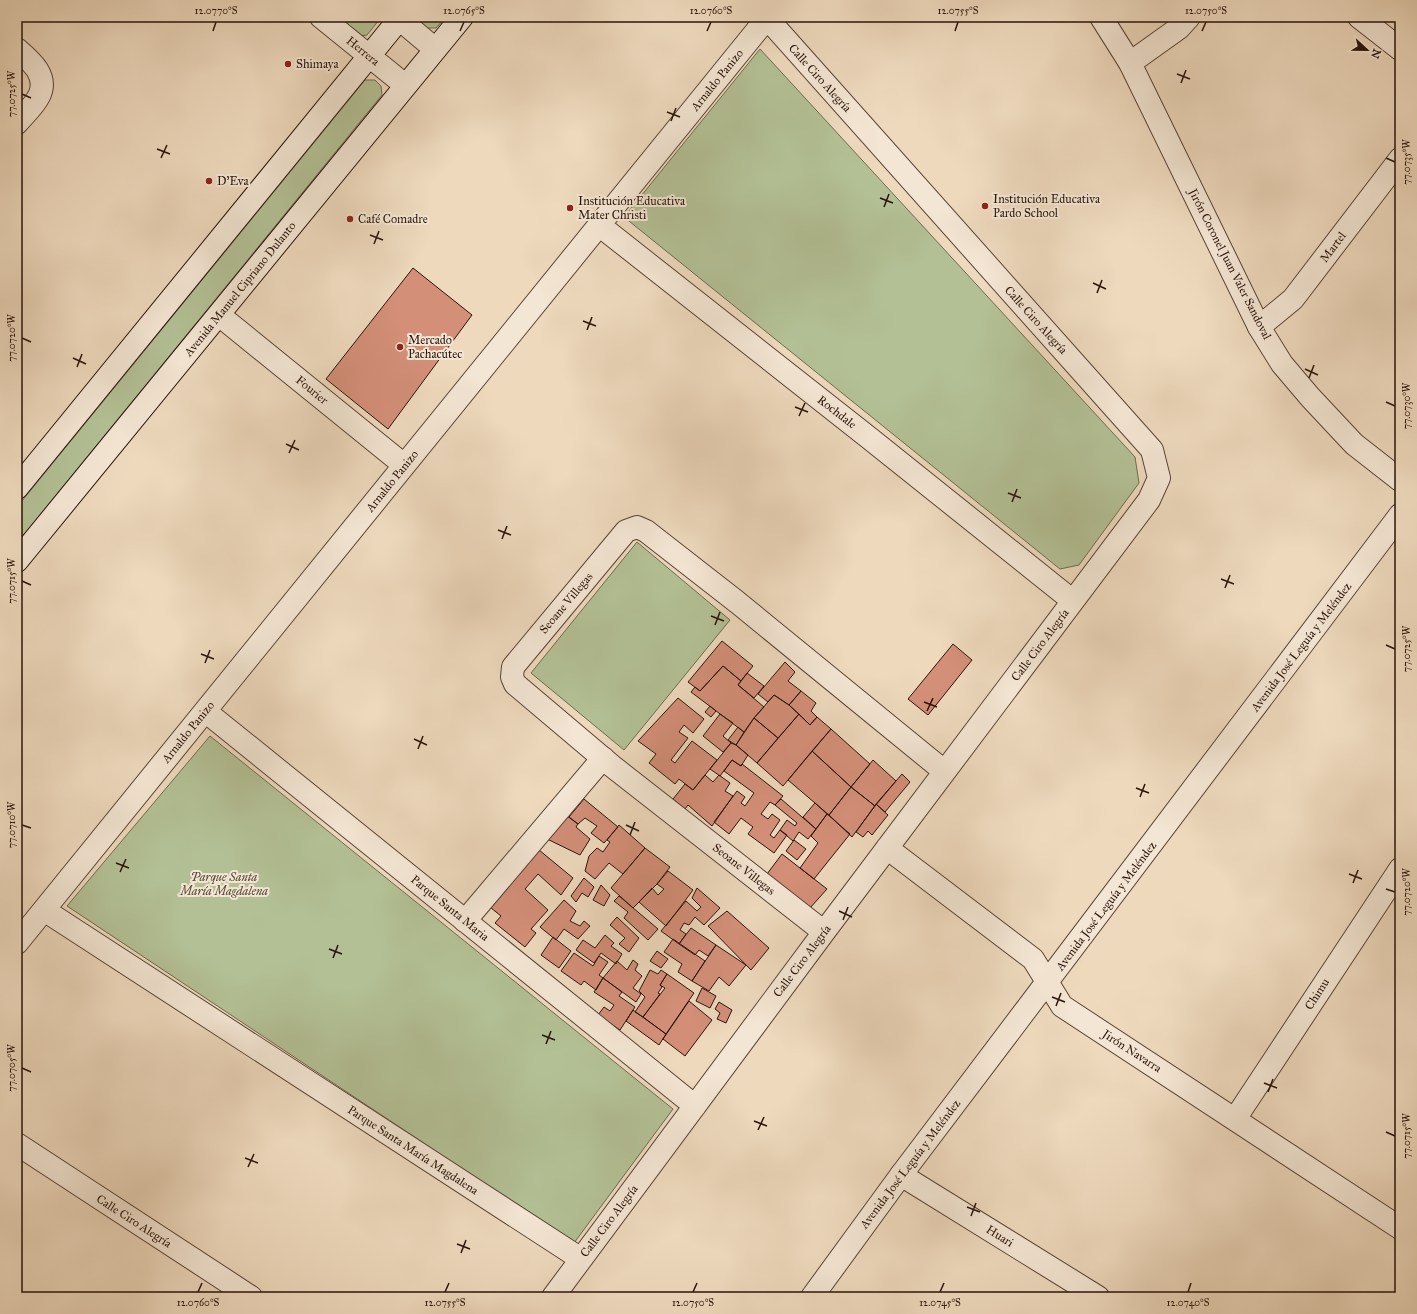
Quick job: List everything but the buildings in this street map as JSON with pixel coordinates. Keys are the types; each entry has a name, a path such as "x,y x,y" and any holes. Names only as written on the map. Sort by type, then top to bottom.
{"street":[{"name":"Herrera","path":"321,17 405,85"},
{"name":"Avenida Manuel Cipriano Dulanto","path":"17,561 462,17"},
{"name":"Jirón Coronel Juan Valer Sandoval","path":"1101,17 1130,63 1259,327 1282,364 1310,397 1354,444 1400,480"},
{"path":"1130,63 1179,28 1189,17"},
{"path":"1359,17 1400,49"},
{"path":"17,488 399,18 435,49"},
{"name":"Arnaldo Panizo","path":"17,943 766,18"},
{"name":"Calle Ciro Alegría","path":"553,1297 944,771 1149,500 1159,478 1152,450 766,18"},
{"path":"17,49 27,57 40,72 42,87 39,96 17,123"},
{"name":"Martel","path":"1259,327 1293,299 1400,160"},
{"name":"Rochdale","path":"599,225 1073,601"},
{"name":"Fourier","path":"219,315 404,465"},
{"name":"Avenida José Leguía y Meléndez","path":"812,1297 901,1175 1400,515"},
{"name":"Seoane Villegas","path":"824,932 603,758 515,684 512,677 513,668 626,531 637,527 646,531 730,597 944,771"},
{"name":"Parque Santa Maria","path":"205,711 695,1106"},
{"path":"465,920 603,758"},
{"name":"Jirón Navarra","path":"887,848 1033,960 1062,1006 1400,1228"},
{"name":"Chimu","path":"1235,1119 1400,869"},
{"name":"Parque Santa María Magdalena","path":"44,910 581,1259"},
{"name":"Calle Ciro Alegría","path":"17,1144 251,1297"},
{"name":"Huari","path":"901,1175 1098,1297"}],"green space":[{"path":"331,17 379,17 379,20 367,35 355,37"},
{"path":"446,17 436,28 427,28 416,18"},
{"path":"760,49 1135,457 1139,483 1079,565 1060,569 624,217"},
{"path":"365,80 375,80 381,86 382,95 17,543 17,507"},
{"path":"637,542 730,620 624,750 531,673"},
{"name":"Parque Santa María Magdalena","path":"210,736 673,1109 574,1243 67,906"}],"place":[{"name":"Shimaya","path":"288,64"},
{"name":"D'Eva","path":"209,181"},
{"name":"Institución Educativa Pardo School","path":"985,206"},
{"name":"Institución Educativa Mater Christi","path":"570,208"},
{"name":"Café Comadre","path":"350,219"},
{"name":"Mercado Pachacútec","path":"400,347"}]}
